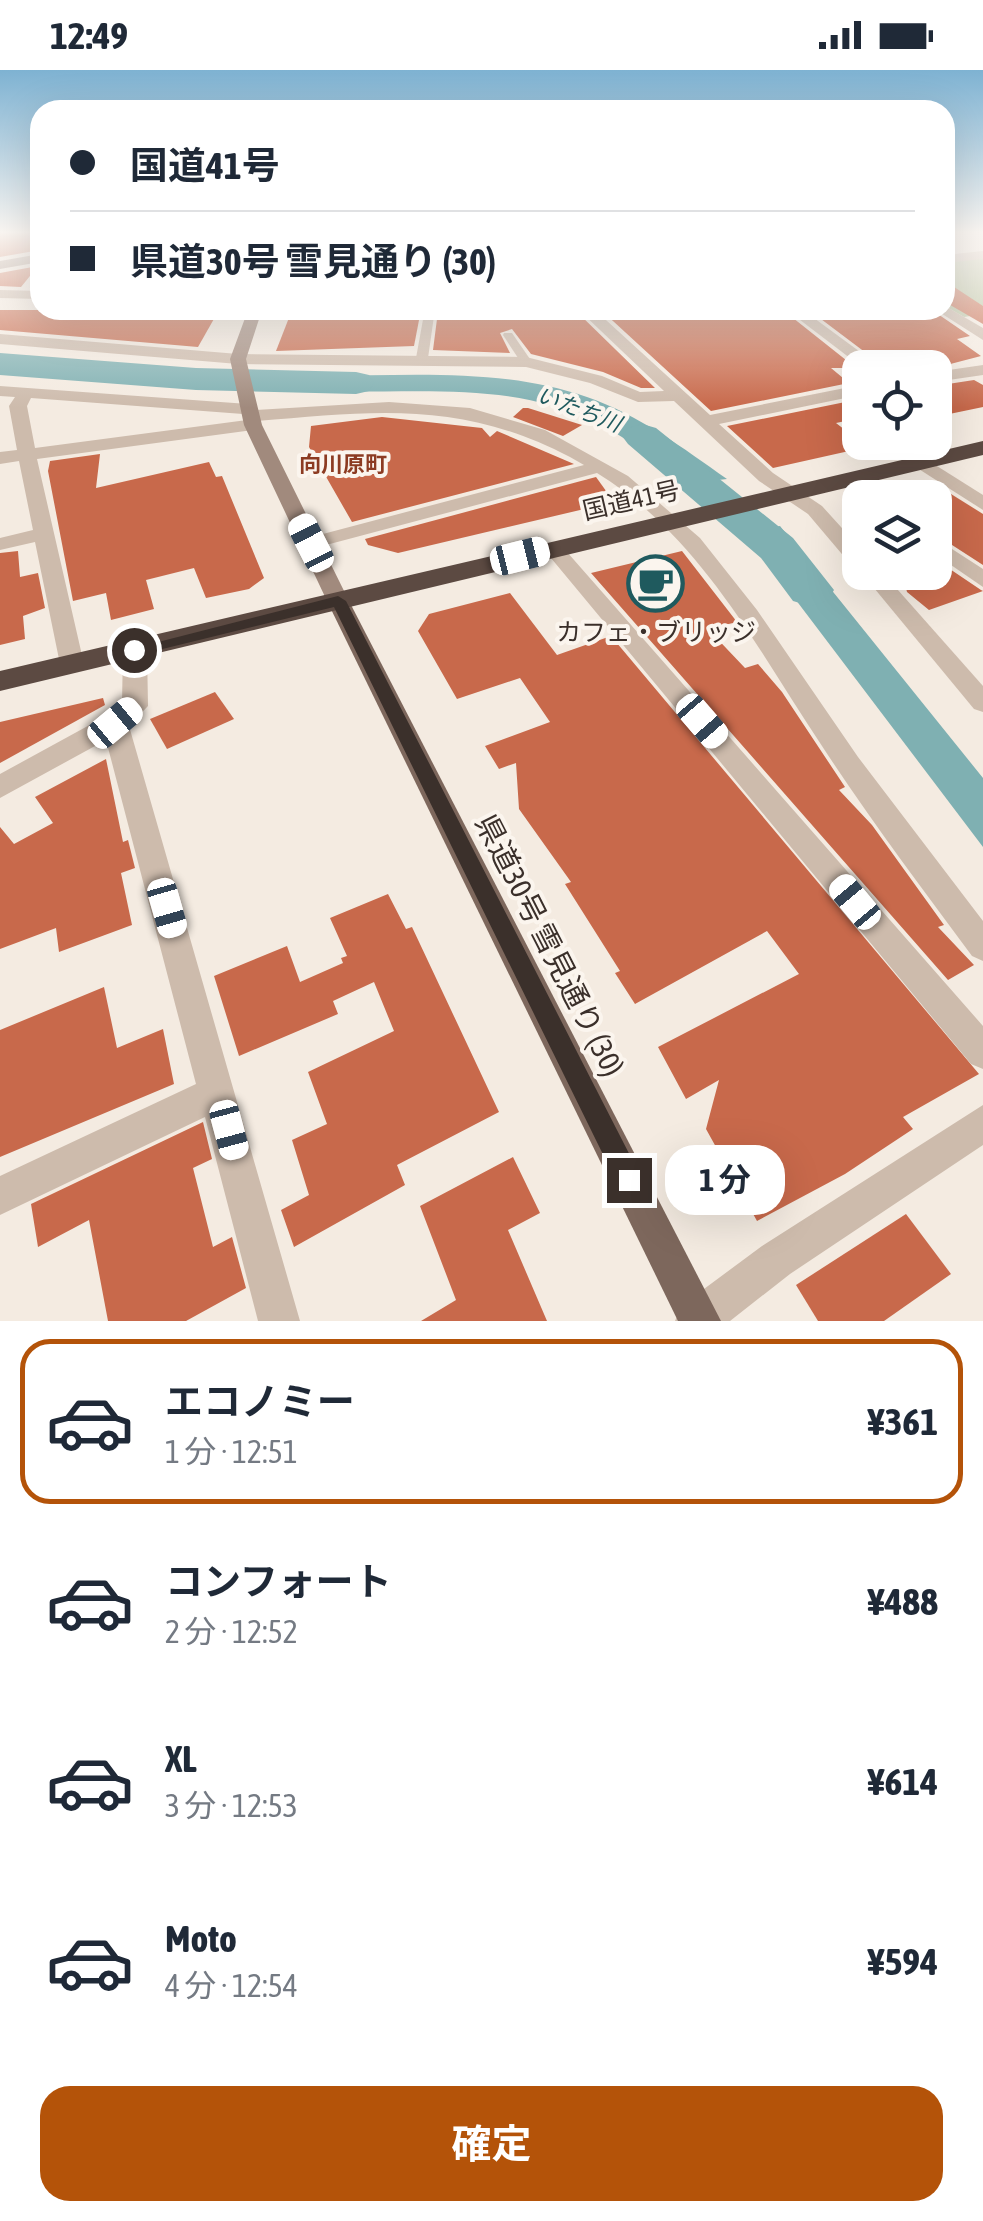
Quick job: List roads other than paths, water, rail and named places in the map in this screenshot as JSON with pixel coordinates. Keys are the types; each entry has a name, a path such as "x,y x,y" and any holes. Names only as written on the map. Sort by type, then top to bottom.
{"highway":[{"name":"国道41号","path":"0,681 983,448"}],"main road":[{"name":"県道30号 雪見通り (30)","path":"338,601 698,1320"}],"street":[{"path":"0,294 30,295"},
{"path":"955,318 983,335"},
{"path":"252,320 238,360 249,412 338,601"},
{"path":"597,320 766,477 815,510 842,541"},
{"path":"808,320 849,350"},
{"path":"0,339 238,360 422,358 526,362 596,379 638,397 678,396"},
{"path":"952,375 983,370"},
{"path":"0,391 14,403 72,664"},
{"path":"704,422 842,394"},
{"path":"14,403 249,412 424,408 469,412 546,436 602,466 681,519 832,741 983,946"},
{"path":"0,458 249,412"},
{"path":"921,462 983,504"},
{"path":"311,543 602,466"},
{"path":"0,544 42,534"},
{"path":"553,548 983,1052"},
{"path":"952,557 983,580"},
{"path":"885,590 983,704"},
{"path":"0,787 115,723 134,706 134,650"},
{"path":"115,723 280,1321"},
{"path":"0,1196 218,1092"},
{"path":"698,1320 776,1260 983,1122"}],"lane":[{"path":"422,358 426,320"},
{"path":"508,335 526,362"}],"water":[{"path":"0,357 195,371 197,386 0,373"},
{"name":"いたち川","path":"280,375 474,376 550,386 625,413 727,479 700,482 702,485 687,489 639,448 592,421 545,404 497,395 448,392 284,390"},
{"path":"780,526 983,778 983,847 746,534 766,533 764,529"}],"waterway":[{"name":"いたち川","path":"0,364 196,379 356,383"},
{"name":"いたち川","path":"642,436 777,548 810,590"}],"place":[{"name":"カフェ・ブリッジ","path":"656,583"}],"district":[{"name":"向川原町","path":"343,464"}]}
